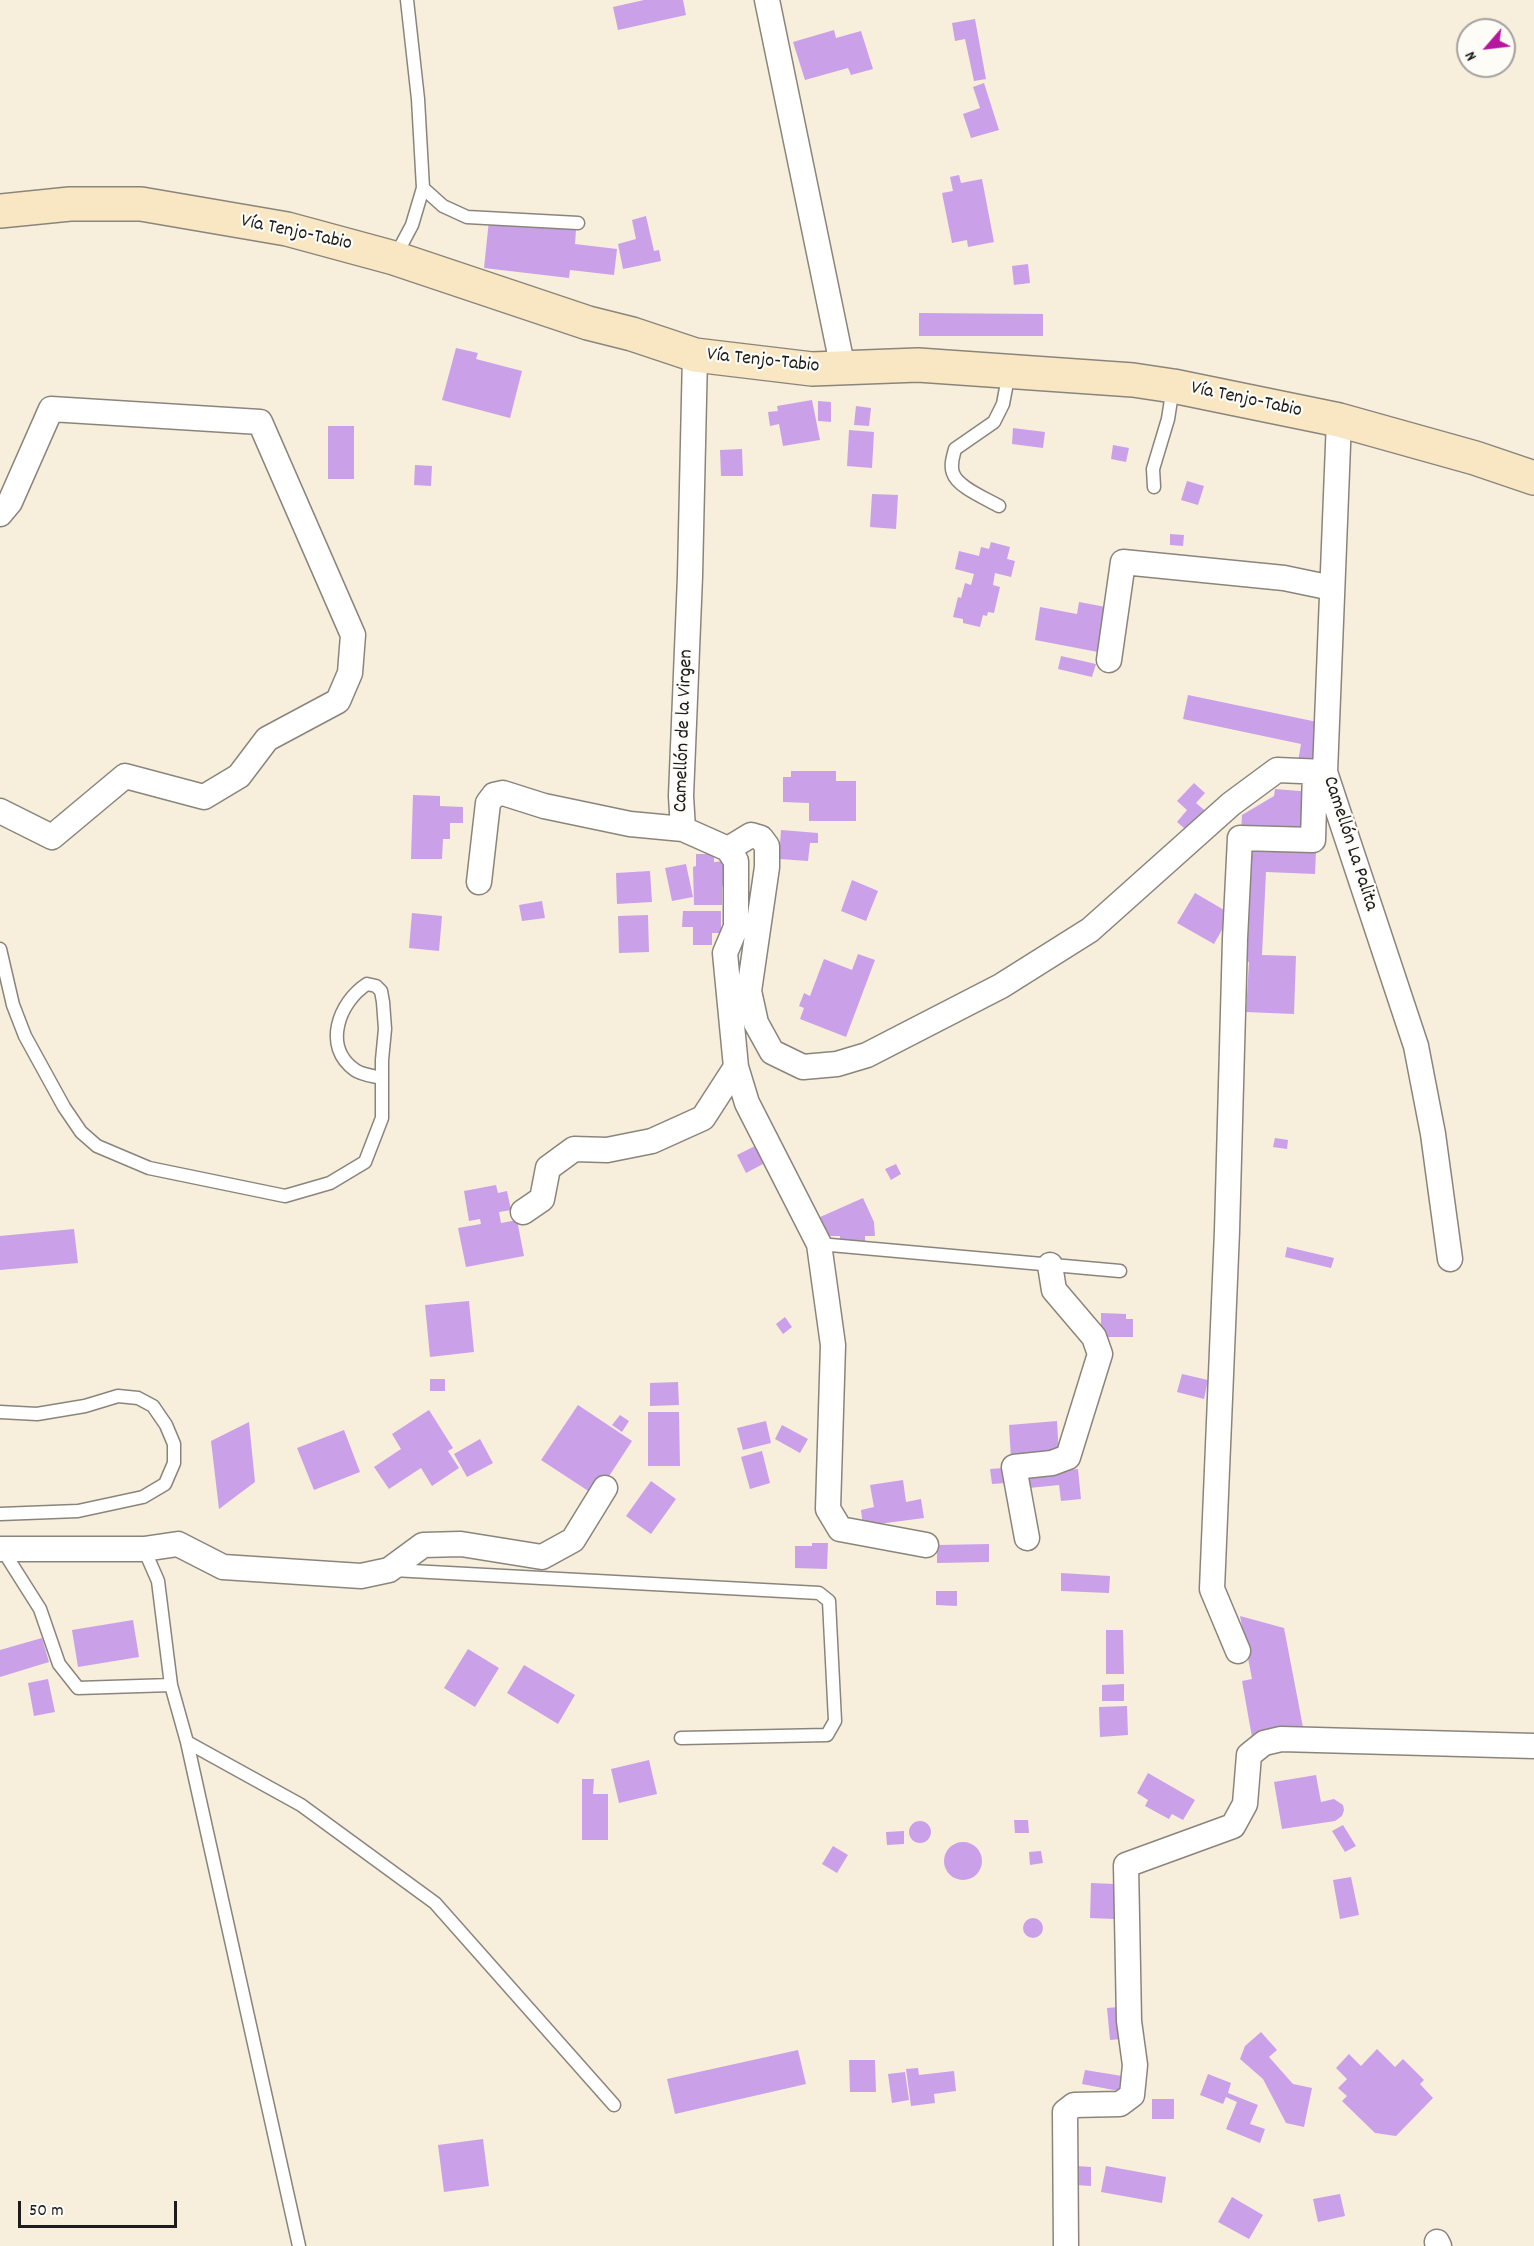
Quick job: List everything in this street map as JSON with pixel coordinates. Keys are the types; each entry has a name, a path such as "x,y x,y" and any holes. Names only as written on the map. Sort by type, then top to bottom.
{"main road":[{"name":"Vía Tenjo-Tabio","path":"0,211 70,204 141,204 287,229 394,258 695,356 812,369 918,365 1133,380 1339,420 1475,458 1534,478"}],"street":[{"path":"766,0 843,369"},
{"name":"Camellón de la Virgen","path":"695,356 690,576 681,796 683,829 729,849"},
{"path":"0,514 10,502 51,409 260,422 353,635 350,673 338,701 267,739 239,776 204,797 125,776 52,837 0,811"},
{"name":"Camellón La Palita","path":"1339,420 1332,588 1320,772 1416,1046 1433,1134 1450,1259"},
{"path":"1109,660 1123,562 1284,578 1332,588"},
{"path":"926,1545 840,1529 828,1509 833,1345 819,1244 747,1103 736,1067 725,953 736,927 736,861 729,849 751,835 761,838 767,846 767,867 749,991 756,1023 772,1052 803,1067 837,1064 867,1055 1001,986 1089,930 1231,804 1277,770 1320,772 1313,840 1240,837 1212,1589 1238,1651"},
{"path":"479,882 488,803 494,795 503,794 544,806 630,824 683,829"},
{"path":"524,1212 542,1199 548,1168 574,1149 607,1150 652,1141 704,1118 736,1067"},
{"path":"1027,1538 1014,1467 1052,1463 1068,1457 1100,1354 1094,1337 1054,1290 1050,1265"},
{"path":"1,1549 144,1549 178,1544 223,1567 361,1576 389,1570 423,1545 461,1544 542,1557 573,1540 605,1488"},
{"path":"1066,2246 1065,2112 1074,2105 1120,2104 1132,2095 1135,2065 1129,2020 1126,1865 1233,1826 1245,1804 1249,1755 1264,1743 1281,1739 1534,1746"}],"lane":[{"path":"394,258 412,225 423,188 418,99 407,0"},
{"path":"423,188 443,206 467,217 578,223"},
{"path":"999,506 967,489 953,475 952,462 955,449 994,422 1003,404 1009,370"},
{"path":"1154,487 1153,469 1168,419 1173,386"},
{"path":"0,949 13,1005 25,1036 64,1107 81,1132 97,1146 149,1168 285,1196 330,1183 365,1161 382,1118 385,1029 381,992 376,986 367,984 359,989 341,1013 337,1047 356,1071 382,1078"},
{"path":"819,1244 1120,1271"},
{"path":"0,1412 37,1414 85,1406 117,1396 138,1398 153,1406 166,1425 174,1443 174,1463 165,1484 142,1497 78,1511 0,1514"},
{"path":"1,1549 40,1609 59,1664 78,1688 171,1685"},
{"path":"144,1549 158,1581 171,1685 187,1742 299,2246"},
{"path":"389,1570 819,1593 829,1601 835,1721 827,1735 681,1738"},
{"path":"187,1742 301,1805 435,1903 614,2105"}],"building":[{"path":"644,0 683,0 686,15 618,30 613,7"},
{"path":"975,19 986,79 974,81 965,39 955,41 952,23"},
{"path":"834,30 836,38 861,31 873,69 851,75 848,68 805,80 793,42"},
{"path":"984,83 999,130 971,138 963,114 980,108 973,87"},
{"path":"959,175 961,183 982,179 994,242 968,247 967,240 952,243 942,193 953,191 950,177"},
{"path":"646,216 654,251 659,250 661,261 623,269 618,244 636,239 632,220"},
{"path":"489,220 576,230 575,244 617,249 614,275 570,270 569,278 484,268"},
{"path":"1028,264 1030,283 1014,285 1012,266"},
{"path":"919,313 1043,314 1043,336 919,336"},
{"path":"456,348 478,353 476,359 522,371 510,418 442,400"},
{"path":"812,400 820,440 783,446 779,424 770,426 768,412 778,411 777,406"},
{"path":"818,401 831,402 831,422 818,421"},
{"path":"856,406 871,408 869,426 854,425"},
{"path":"328,426 354,426 354,479 328,479"},
{"path":"1013,428 1045,432 1043,448 1012,444"},
{"path":"849,430 874,432 872,468 847,466"},
{"path":"1113,445 1129,448 1126,462 1111,459"},
{"path":"742,449 743,476 721,476 720,450"},
{"path":"415,465 432,466 431,486 414,485"},
{"path":"1187,481 1204,486 1198,505 1181,500"},
{"path":"872,494 898,495 896,529 870,527"},
{"path":"1170,534 1184,535 1183,546 1170,545"},
{"path":"991,542 1010,547 1007,559 1015,561 1011,577 995,573 993,585 1000,587 994,613 988,612 987,616 983,615 980,627 963,623 963,619 953,617 958,597 961,598 965,583 971,585 974,574 955,569 959,551 979,556 981,547 989,549"},
{"path":"1079,602 1106,607 1098,652 1035,640 1040,607 1077,614"},
{"path":"1061,656 1096,664 1092,677 1058,669"},
{"path":"1188,695 1322,723 1313,765 1298,762 1301,744 1183,719"},
{"path":"791,771 836,771 836,781 856,781 856,821 809,821 809,803 783,802 783,777 791,777"},
{"path":"1194,783 1205,793 1196,803 1209,814 1191,834 1177,822 1187,810 1177,801"},
{"path":"1275,789 1312,792 1309,837 1241,832 1242,815 1274,796"},
{"path":"413,795 440,796 440,806 463,807 463,823 450,823 450,839 443,839 442,859 411,859"},
{"path":"781,830 818,833 818,843 810,843 808,861 779,859"},
{"path":"1245,847 1316,851 1315,874 1266,872 1262,955 1296,956 1294,1014 1246,1012 1249,962 1240,961"},
{"path":"696,854 714,854 714,862 725,861 726,886 722,886 722,905 694,905 693,867 696,866"},
{"path":"686,864 693,897 672,901 665,868"},
{"path":"650,871 652,902 617,904 616,873"},
{"path":"852,880 878,891 866,921 841,911"},
{"path":"1195,893 1231,914 1214,944 1177,923"},
{"path":"542,901 545,918 522,921 519,905"},
{"path":"683,911 721,911 721,933 712,933 712,945 693,945 693,927 682,927"},
{"path":"412,913 442,916 439,951 409,948"},
{"path":"648,915 649,952 619,953 618,916"},
{"path":"858,954 875,960 846,1037 800,1019 804,1008 799,1006 804,993 810,996 824,959 852,970"},
{"path":"1275,1138 1288,1140 1287,1149 1273,1147"},
{"path":"755,1146 763,1164 746,1173 737,1155"},
{"path":"896,1164 901,1174 891,1180 885,1169"},
{"path":"496,1185 498,1193 507,1191 511,1210 499,1212 501,1223 517,1220 524,1256 466,1267 458,1228 481,1224 480,1219 469,1221 464,1191"},
{"path":"863,1198 874,1222 875,1236 865,1236 865,1244 840,1244 840,1236 826,1236 818,1218"},
{"path":"74,1229 78,1263 0,1270 0,1236"},
{"path":"1287,1247 1334,1258 1331,1268 1285,1257"},
{"path":"469,1301 474,1352 430,1357 425,1305"},
{"path":"1101,1313 1126,1314 1126,1319 1133,1319 1133,1337 1101,1337"},
{"path":"785,1317 792,1327 783,1334 776,1324"},
{"path":"1182,1374 1208,1380 1204,1399 1177,1392"},
{"path":"430,1379 445,1379 445,1391 430,1391"},
{"path":"678,1382 679,1405 650,1406 650,1383"},
{"path":"578,1405 632,1441 596,1496 541,1460"},
{"path":"429,1410 453,1448 448,1451 459,1468 432,1486 421,1468 389,1489 374,1467 401,1449 392,1434"},
{"path":"648,1412 679,1412 680,1466 648,1466"},
{"path":"620,1415 629,1421 622,1432 612,1425"},
{"path":"766,1421 771,1443 743,1450 737,1428"},
{"path":"1057,1421 1059,1456 1011,1459 1009,1425"},
{"path":"249,1422 255,1482 219,1509 211,1441"},
{"path":"782,1425 808,1439 800,1453 775,1439"},
{"path":"344,1430 360,1472 314,1490 297,1448"},
{"path":"480,1439 493,1463 467,1477 454,1454"},
{"path":"762,1451 770,1483 750,1489 741,1457"},
{"path":"1004,1468 1006,1483 992,1484 990,1469"},
{"path":"1078,1469 1081,1499 1061,1501 1059,1485 1029,1488 1027,1473"},
{"path":"903,1480 906,1502 921,1499 924,1518 863,1526 861,1510 874,1507 870,1485"},
{"path":"651,1481 676,1499 651,1534 626,1516"},
{"path":"812,1543 828,1543 827,1569 795,1568 795,1546 812,1546"},
{"path":"989,1544 989,1562 937,1563 937,1545"},
{"path":"1061,1573 1110,1576 1109,1593 1061,1591"},
{"path":"936,1591 957,1591 957,1606 936,1605"},
{"path":"1240,1616 1284,1628 1303,1727 1252,1737 1242,1681 1252,1679"},
{"path":"133,1620 139,1657 78,1667 72,1630"},
{"path":"1106,1630 1123,1630 1124,1674 1106,1674"},
{"path":"42,1638 49,1662 0,1677 0,1650"},
{"path":"468,1649 499,1668 475,1707 444,1688"},
{"path":"524,1665 575,1695 558,1724 507,1693"},
{"path":"48,1679 55,1712 34,1716 28,1683"},
{"path":"1124,1684 1124,1701 1102,1701 1102,1685"},
{"path":"1127,1706 1128,1735 1100,1737 1099,1707"},
{"path":"649,1760 657,1794 619,1803 611,1769"},
{"path":"1148,1773 1195,1800 1183,1820 1172,1814 1169,1819 1145,1806 1148,1800 1137,1793"},
{"path":"1316,1775 1321,1802 1334,1799 1343,1805 1342,1816 1335,1821 1282,1829 1274,1782"},
{"path":"582,1779 594,1779 593,1794 608,1794 608,1840 582,1840"},
{"path":"1014,1820 1028,1820 1029,1833 1015,1833"},
{"path":"920,1821 928,1824 931,1832 928,1840 920,1843 912,1840 909,1832 912,1824"},
{"path":"1343,1825 1356,1846 1345,1852 1332,1831"},
{"path":"904,1831 904,1844 887,1845 886,1832"},
{"path":"963,1842 976,1848 982,1861 976,1874 963,1880 950,1874 944,1861 950,1848"},
{"path":"833,1846 848,1855 837,1873 822,1864"},
{"path":"1041,1851 1043,1863 1030,1865 1029,1852"},
{"path":"1351,1877 1359,1915 1340,1919 1333,1880"},
{"path":"1091,1883 1115,1884 1114,1919 1090,1918"},
{"path":"1033,1918 1040,1921 1043,1928 1040,1935 1033,1938 1026,1935 1023,1928 1026,1921"},
{"path":"1119,2007 1122,2039 1110,2040 1107,2008"},
{"path":"1261,2032 1277,2050 1269,2057 1293,2084 1312,2088 1304,2127 1286,2123 1263,2079 1240,2059 1245,2046"},
{"path":"1377,2049 1395,2067 1403,2059 1424,2080 1420,2084 1433,2098 1396,2136 1375,2133 1342,2101 1347,2096 1338,2088 1347,2079 1336,2068 1349,2054 1361,2066"},
{"path":"798,2050 806,2084 675,2114 667,2079"},
{"path":"849,2060 875,2060 876,2092 850,2092"},
{"path":"918,2068 919,2075 954,2071 956,2091 934,2094 935,2103 911,2106 906,2069"},
{"path":"1085,2070 1122,2076 1119,2091 1082,2084"},
{"path":"905,2072 909,2100 892,2103 888,2074"},
{"path":"1208,2074 1231,2083 1228,2093 1258,2105 1250,2124 1265,2129 1260,2143 1226,2129 1237,2102 1226,2097 1223,2104 1200,2095"},
{"path":"1152,2099 1174,2099 1174,2119 1152,2119"},
{"path":"483,2139 489,2186 444,2192 438,2145"},
{"path":"1077,2166 1091,2167 1091,2186 1076,2185"},
{"path":"1106,2166 1166,2177 1162,2203 1101,2192"},
{"path":"1340,2194 1345,2216 1318,2222 1313,2199"},
{"path":"1232,2197 1263,2215 1249,2239 1218,2222"}]}
